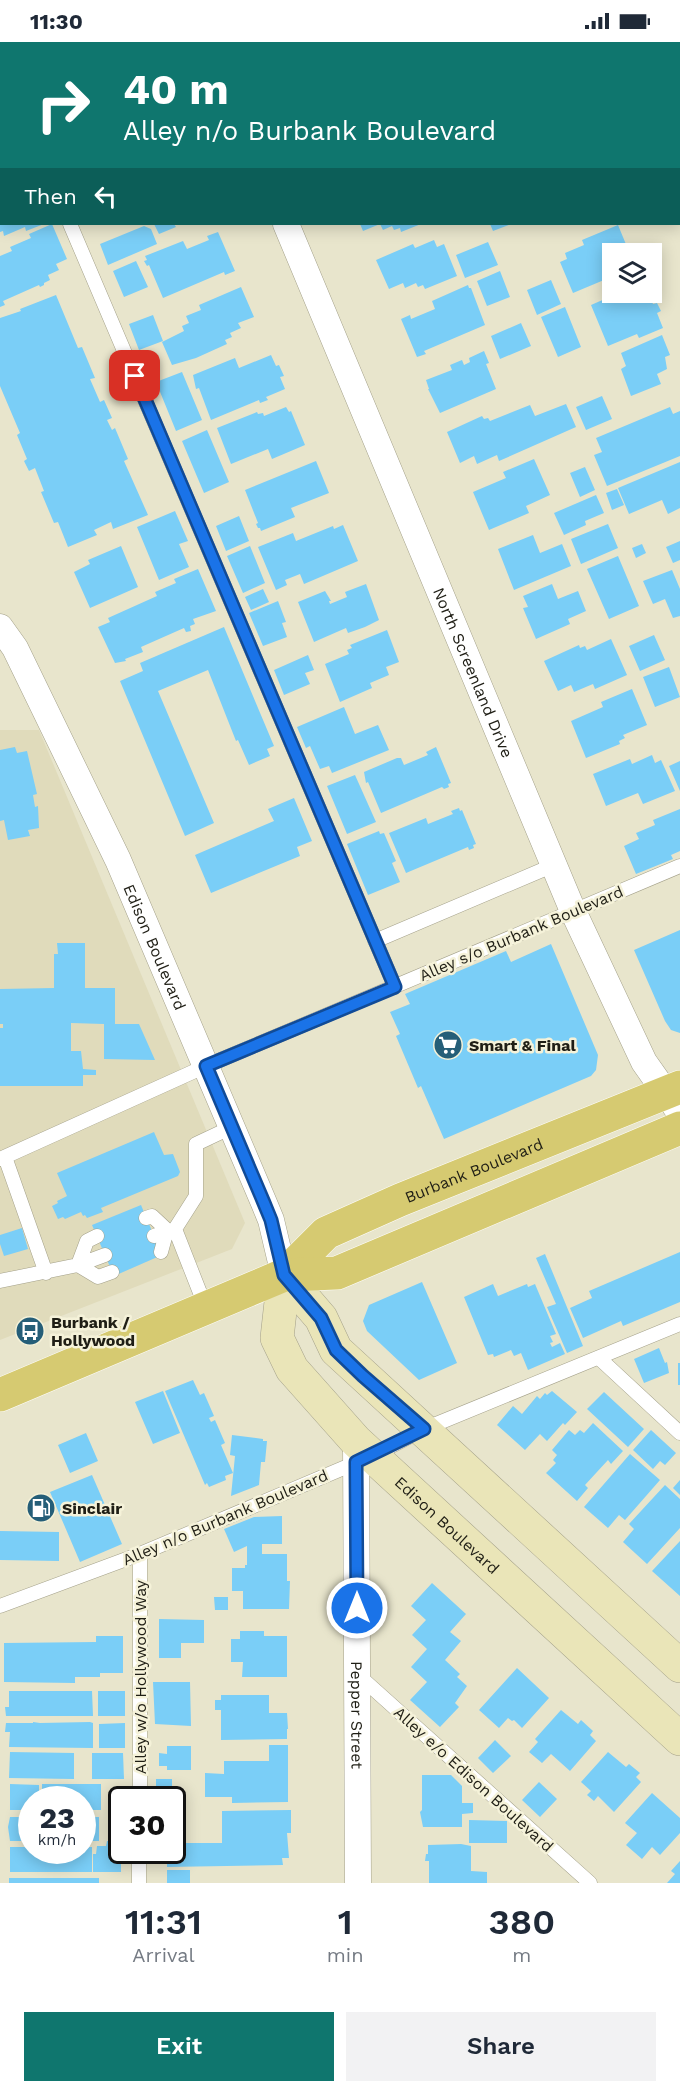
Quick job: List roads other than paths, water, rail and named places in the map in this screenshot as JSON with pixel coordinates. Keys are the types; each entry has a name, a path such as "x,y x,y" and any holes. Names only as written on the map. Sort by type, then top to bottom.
{"main road":[{"name":"Burbank Boulevard","path":"284,1275 326,1233 400,1200 675,1098"},
{"name":"Burbank Boulevard","path":"0,1395 284,1275 337,1274 680,1128"},
{"name":"Edison Boulevard","path":"284,1275 321,1318 336,1350 680,1666"},
{"name":"Edison Boulevard","path":"284,1275 277,1338 292,1369 361,1453 680,1740"}],"street":[{"name":"North Screenland Drive","path":"286,225 573,911 641,1056 675,1098"},
{"name":"Edison Boulevard","path":"0,627 15,648 118,860 271,1220 284,1275"},
{"name":"Pepper Street","path":"358,1883 357,1674 361,1453"}],"lane":[{"path":"70,225 395,987"},
{"path":"375,941 554,865"},
{"name":"Alley s/o Burbank Boulevard","path":"2,1158 206,1066 680,866"},
{"path":"161,1252 166,1232 196,1196 196,1144 232,1127"},
{"path":"2,1158 46,1273"},
{"path":"146,1218 152,1216 166,1232 206,1308"},
{"path":"78,1265 87,1241 97,1236"},
{"path":"0,1281 46,1273 105,1255"},
{"path":"78,1265 98,1277 112,1272"},
{"name":"Alley n/o Burbank Boulevard","path":"0,1606 140,1554 361,1453 680,1324"},
{"path":"599,1358 680,1433"},
{"name":"Alley w/o Hollywood Way","path":"140,1554 140,1786"},
{"name":"Alley e/o Edison Boulevard","path":"357,1674 590,1883"},
{"path":"139,1883 140,1864"}],"place":[{"name":"Smart & Final","path":"448,1045"},
{"name":"Burbank / Hollywood","path":"30,1331"},
{"name":"Sinclair","path":"41,1508"}]}
